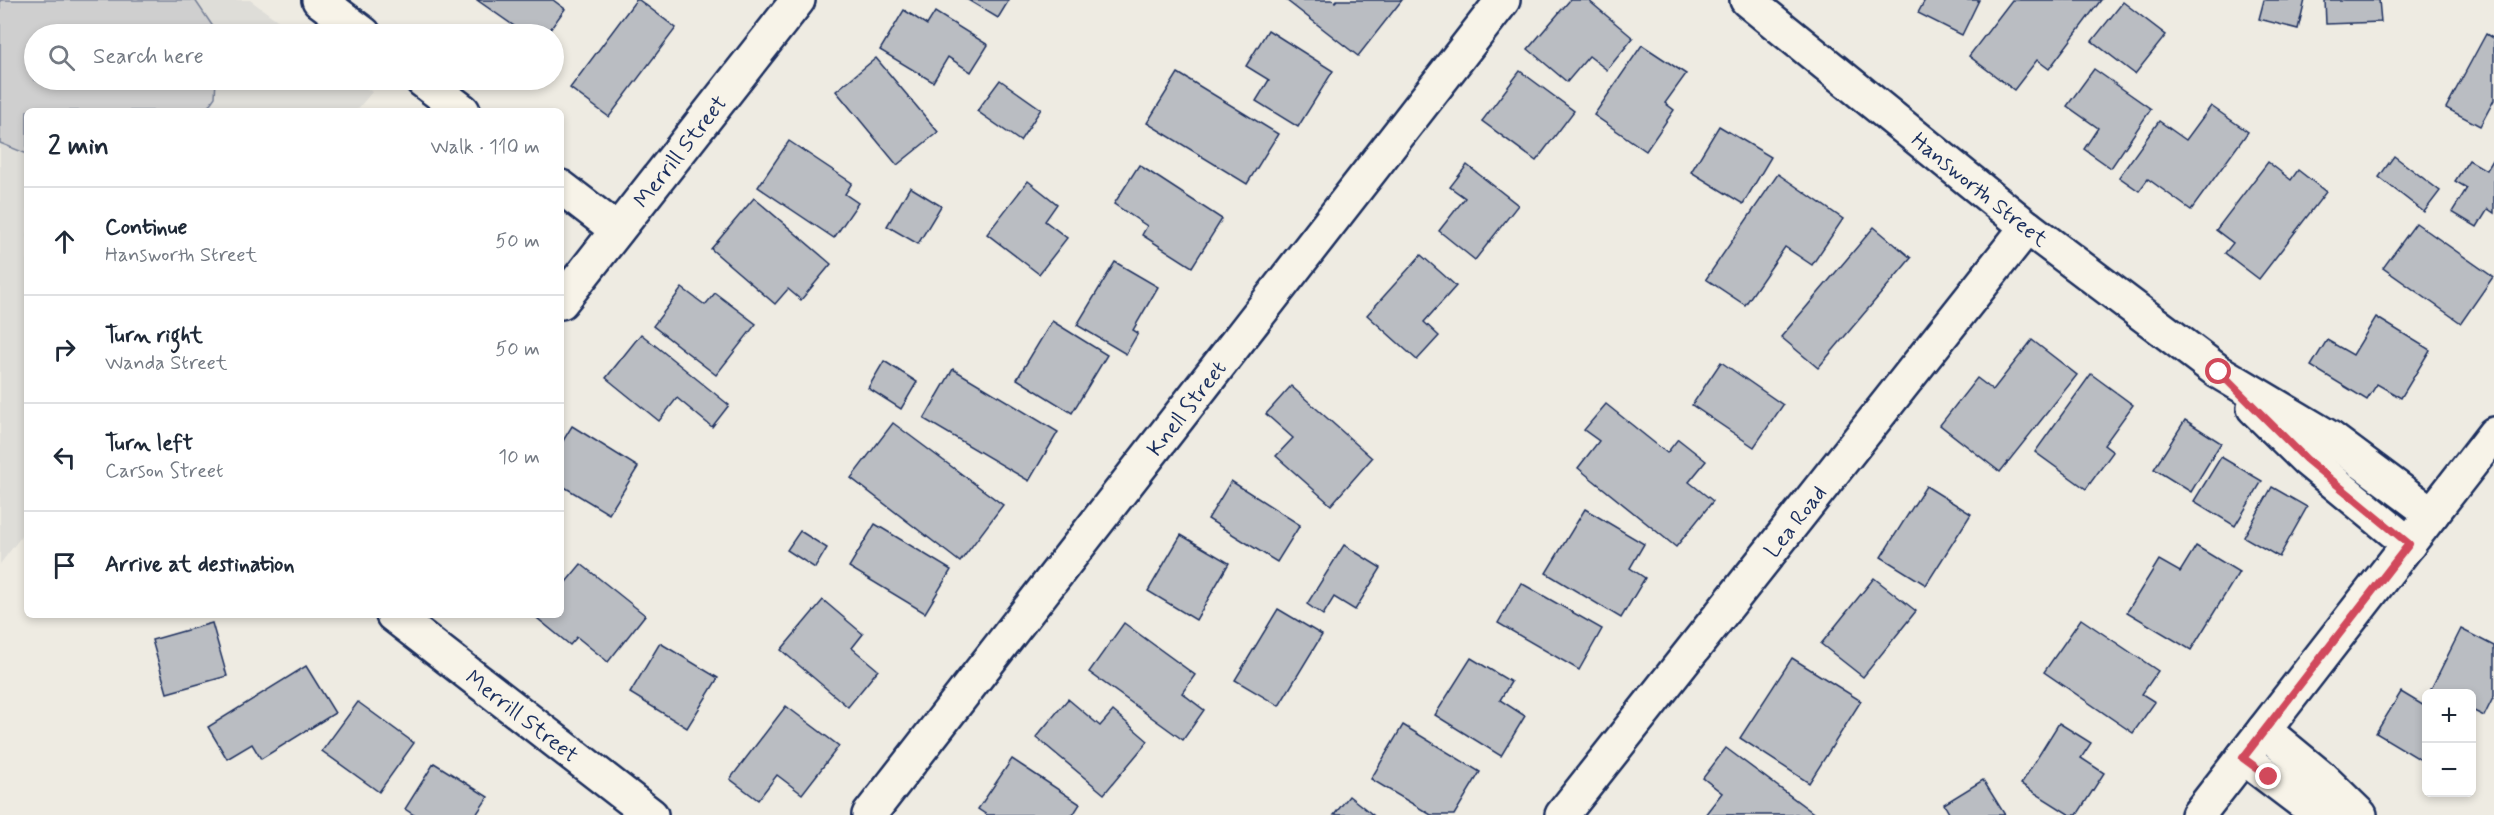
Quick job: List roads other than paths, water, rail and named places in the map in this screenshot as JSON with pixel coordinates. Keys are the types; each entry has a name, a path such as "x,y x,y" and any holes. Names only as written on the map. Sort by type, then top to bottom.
{"street":[{"path":"319,0 351,24"},
{"name":"Merrill Street","path":"564,298 798,0"},
{"name":"Knell Street","path":"869,815 1503,0"},
{"name":"Hansworth Street","path":"1747,0 2027,227 2219,372 2330,438 2432,514"},
{"path":"435,90 459,108"},
{"path":"564,189 617,230"},
{"name":"Lea Road","path":"1562,815 2027,227"},
{"name":"Hansworth Street","path":"2219,372 2306,459 2409,544"},
{"path":"2198,815 2494,434"},
{"name":"Merrill Street","path":"397,618 651,815"},
{"path":"2264,730 2322,778 2360,815"},
{"path":"2243,758 2324,815"}]}
